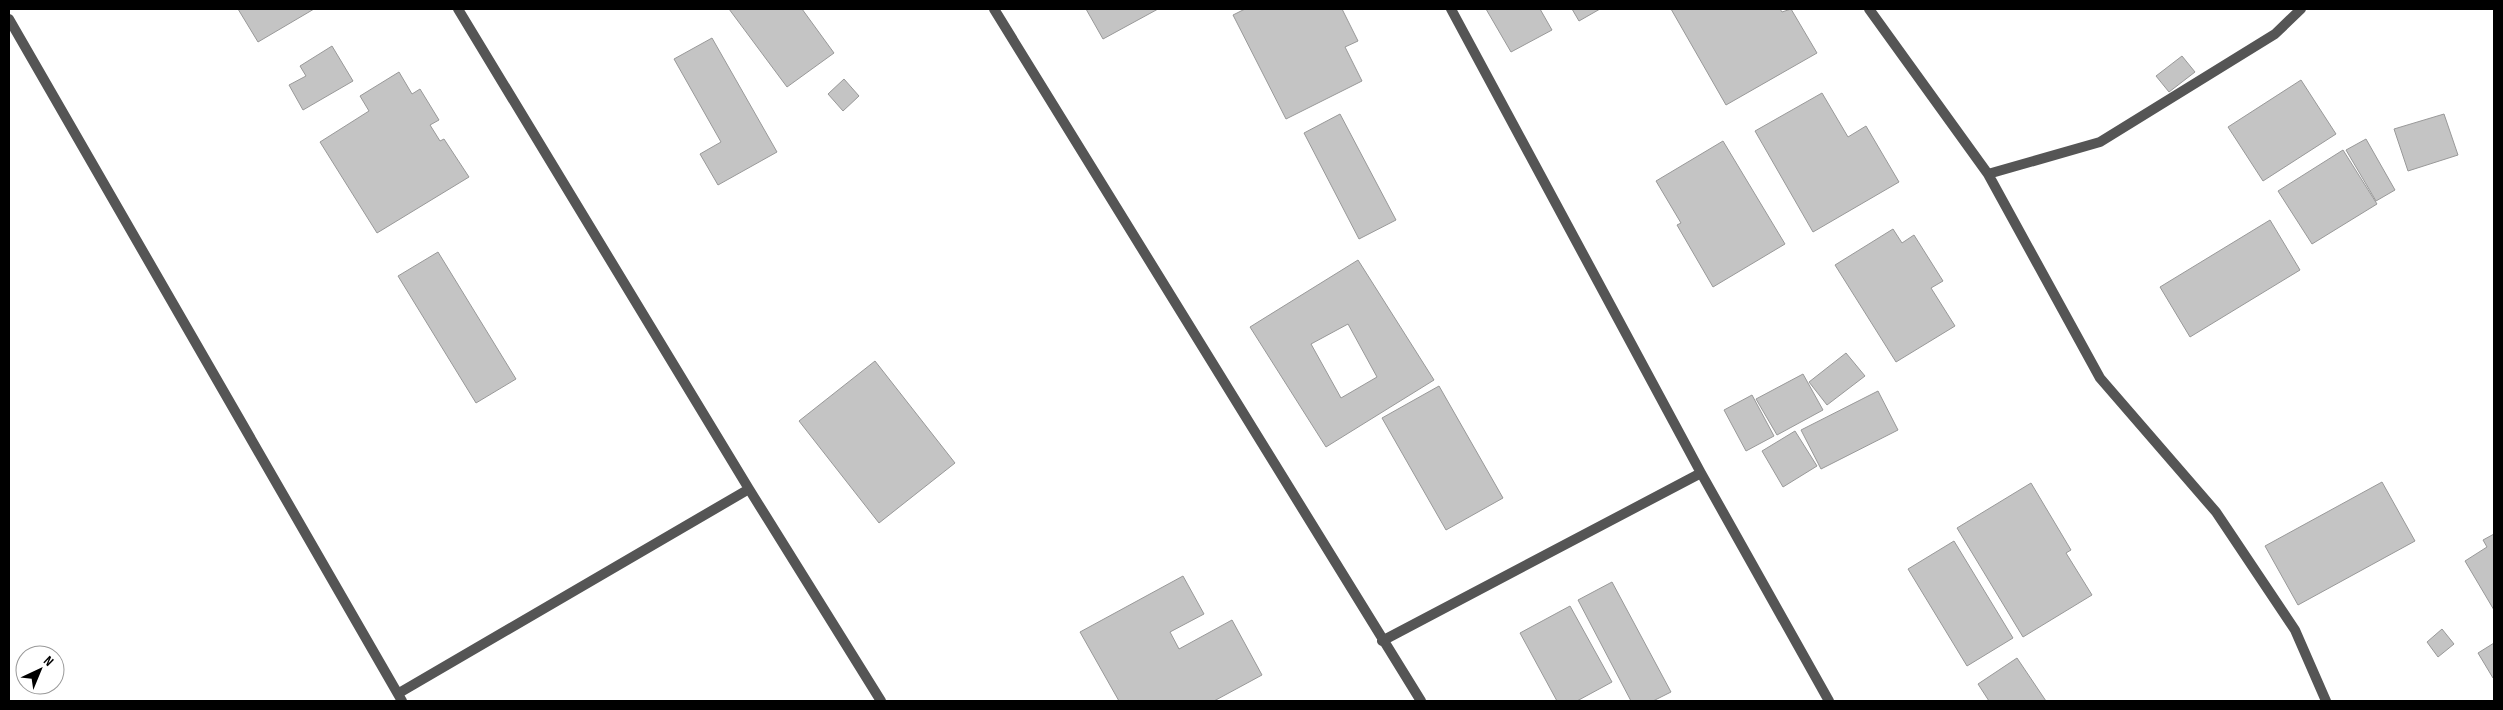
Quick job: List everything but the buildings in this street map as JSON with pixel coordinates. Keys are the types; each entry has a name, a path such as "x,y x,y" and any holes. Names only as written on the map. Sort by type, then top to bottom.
{"street":[{"path":"458,9 749,489 881,701"},
{"path":"994,9 1382,641 1421,701"},
{"path":"1451,9 1701,473 1829,701"},
{"path":"1868,9 1988,174 2100,378 2216,512 2295,630 2326,701"},
{"path":"1988,174 2100,142 2275,34 2301,9"},
{"path":"9,19 12,32 401,697 749,489"},
{"path":"1382,641 1701,473"}]}
